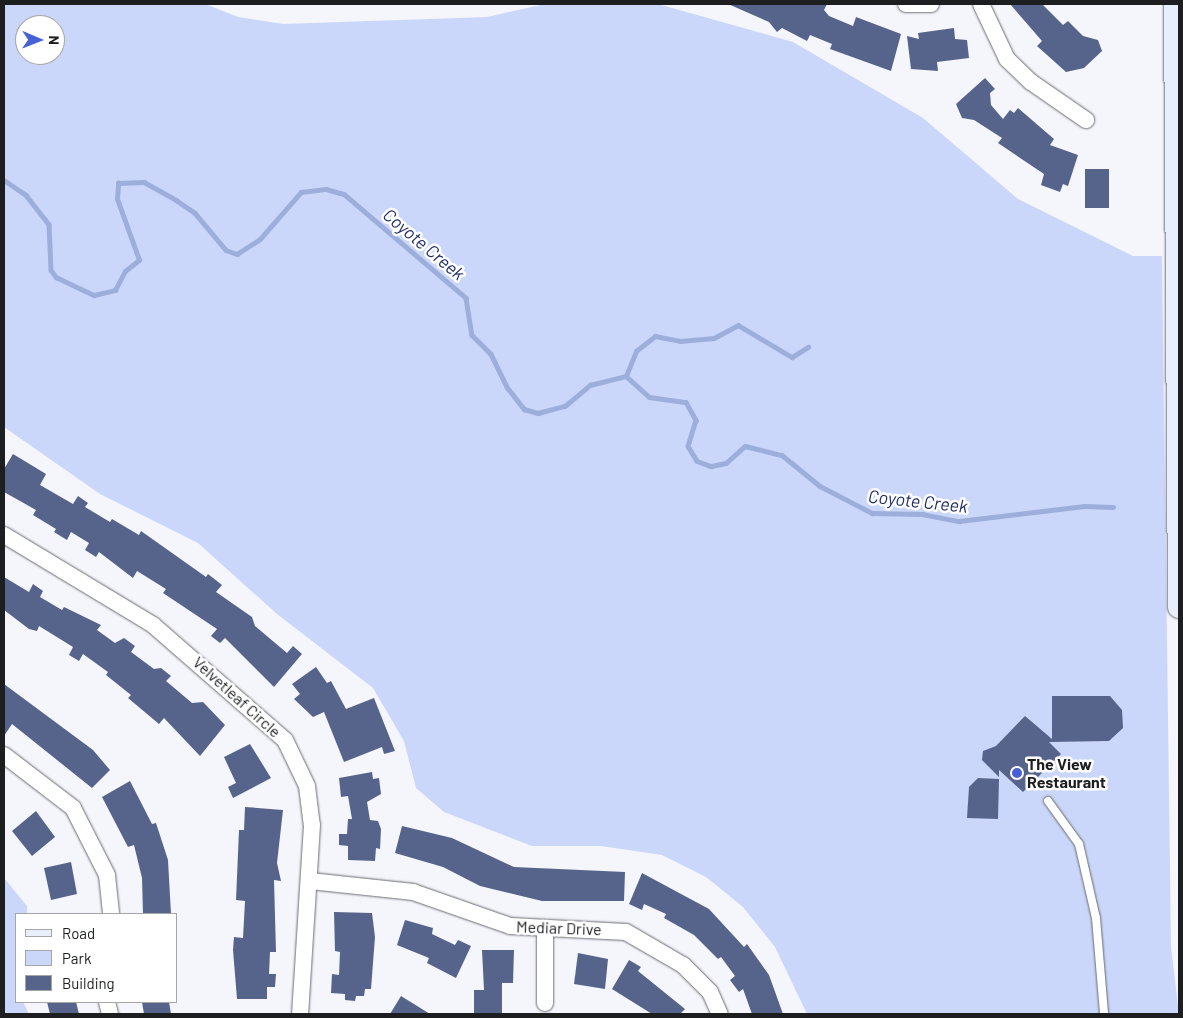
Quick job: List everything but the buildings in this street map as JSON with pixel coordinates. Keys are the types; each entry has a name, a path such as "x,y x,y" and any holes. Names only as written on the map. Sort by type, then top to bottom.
{"main road":[{"path":"1175,4 1179,607"}],"street":[{"path":"906,4 930,4"},
{"path":"981,4 1007,59 1031,82 1086,120"},
{"name":"Velvetleaf Circle","path":"4,535 153,625 284,740 306,786 312,825 310,881 300,1014"},
{"path":"4,755 73,808 107,875 110,913"},
{"name":"Mediar Drive","path":"310,881 413,892 482,920 545,930 602,929 648,941 697,977 720,1014"},
{"path":"545,930 545,1003"}],"lane":[{"path":"1048,801 1078,844 1096,918 1104,1014"}],"green space":[{"path":"4,4 205,4 238,17 283,24 487,17 545,4 658,4 793,42 923,118 1018,199 1133,256 1162,256 1171,947 1179,1014 807,1014 775,947 743,907 706,877 662,855 601,846 532,846 444,812 416,788 404,741 373,688 277,614 198,543 100,494 4,427"},
{"path":"4,878 27,906 27,913 15,913 15,1003 24,1003 29,1014 4,1014"}],"waterway":[{"name":"Coyote Creek","path":"4,180 26,195 49,224 51,270 56,277 94,295 115,290 125,271 139,260 117,199 118,183 144,182 176,200 195,213 226,250 237,254 260,239 301,192 326,189 344,194 466,298 472,335 491,354 507,387 524,409 538,413 565,406 590,385 626,376"},
{"path":"626,376 636,351 655,336 680,341 714,338 738,325 792,357 808,347"},
{"name":"Coyote Creek","path":"626,376 649,397 686,402 696,420 688,446 697,461 711,466 726,463 745,446 782,455 820,486 872,513 922,514 959,521 1084,506 1113,507"}],"place":[{"name":"The View Restaurant","path":"1017,773"}]}
